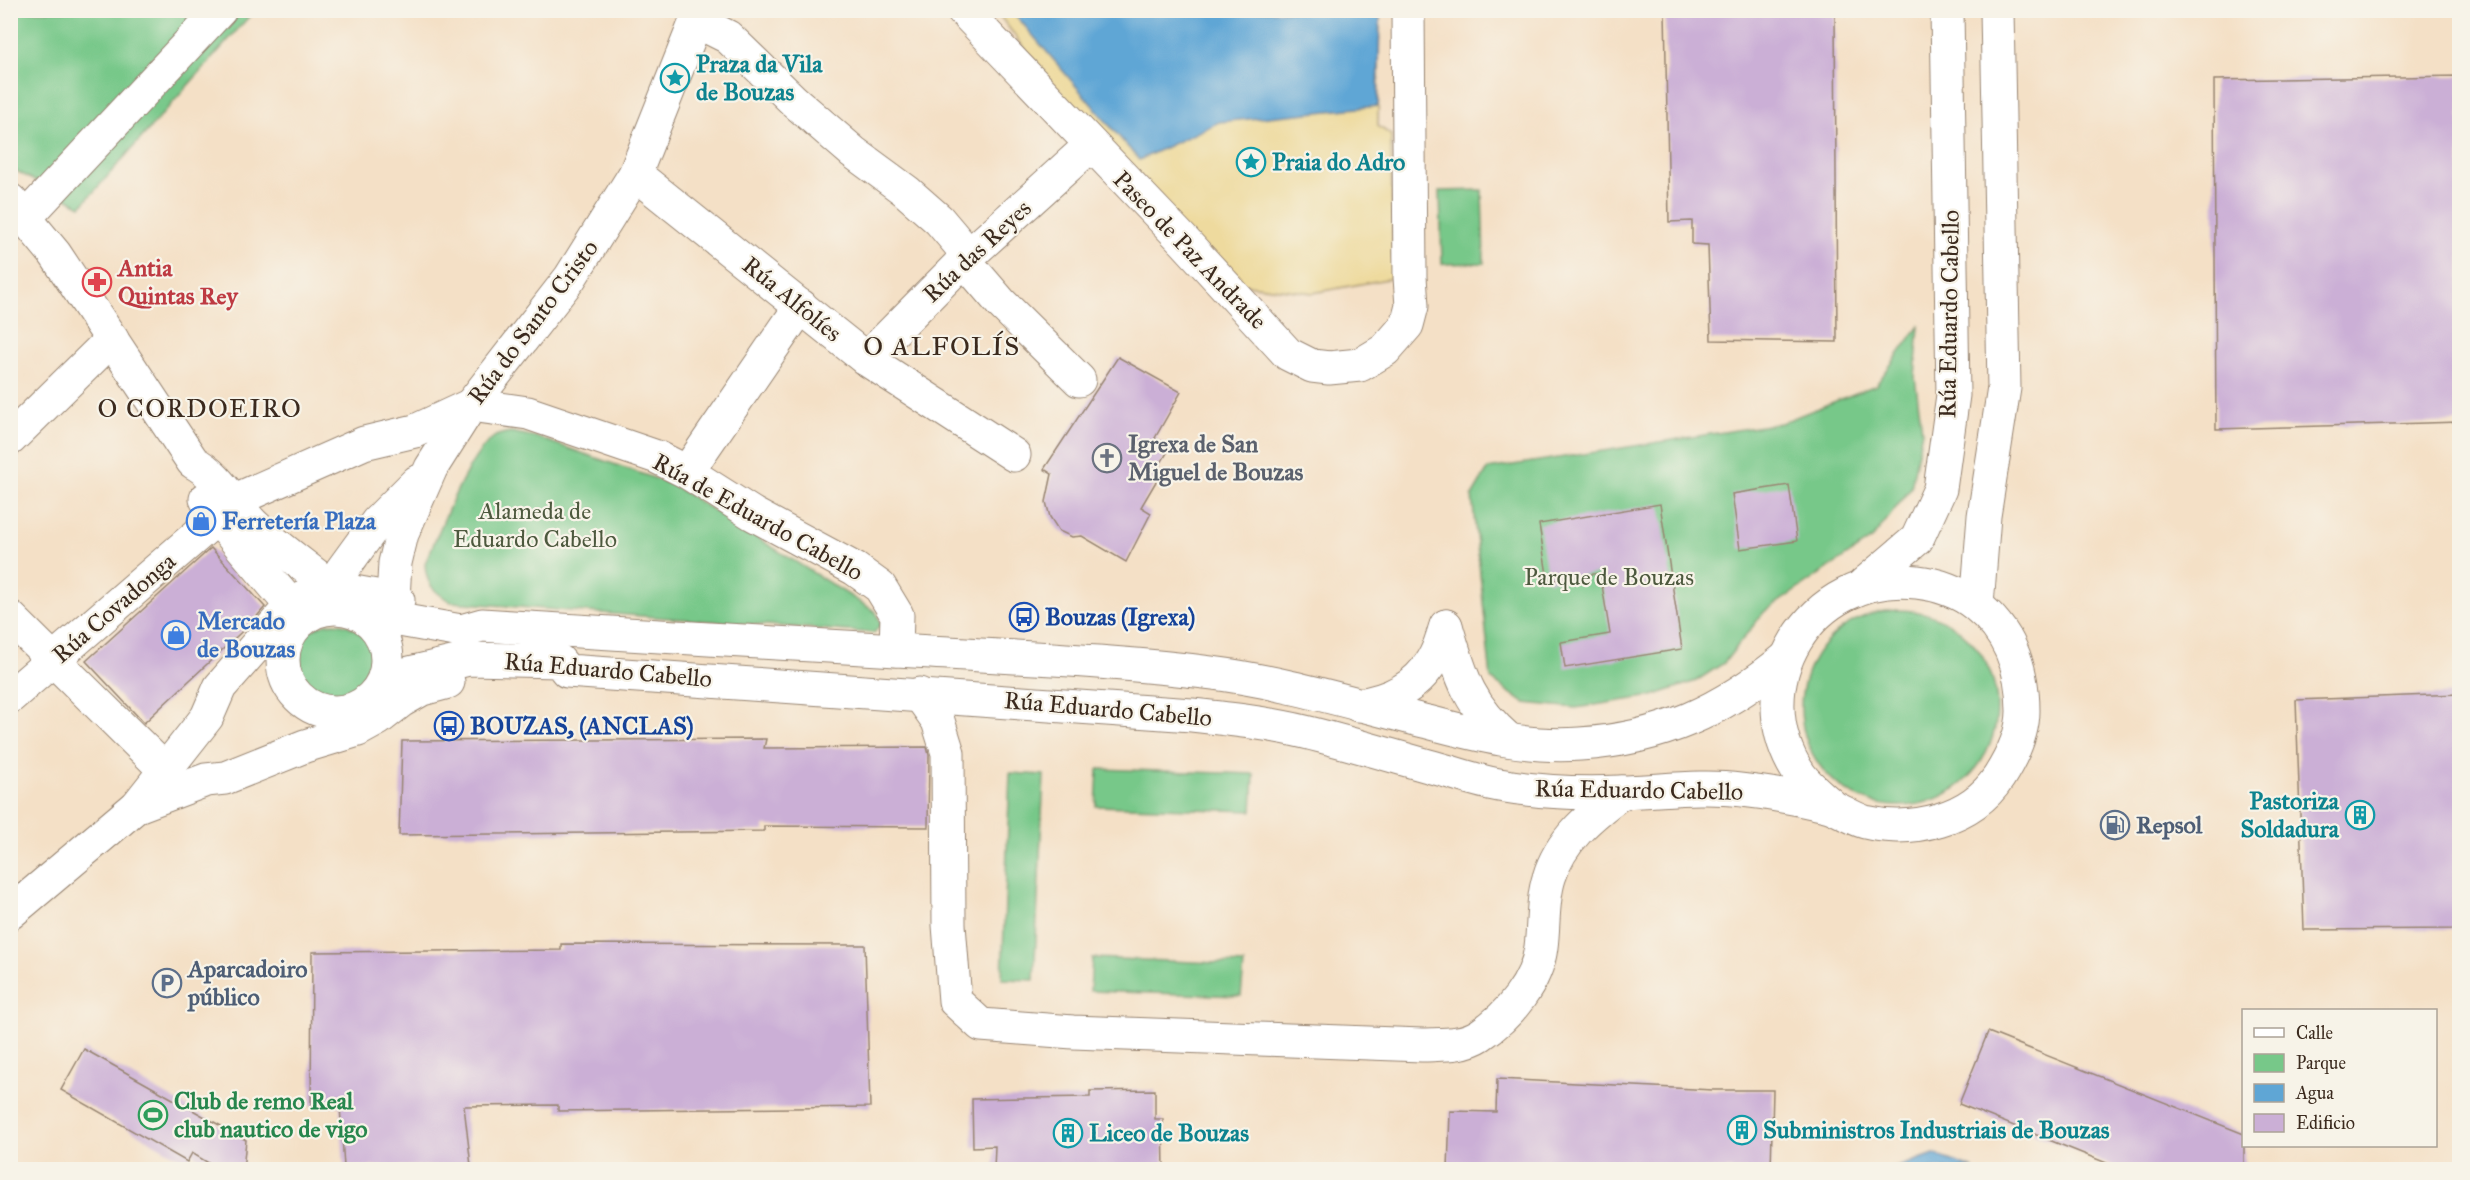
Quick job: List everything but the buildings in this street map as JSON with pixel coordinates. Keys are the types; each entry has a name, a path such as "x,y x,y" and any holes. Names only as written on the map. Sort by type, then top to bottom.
{"street":[{"path":"220,10 18,208 55,254 193,462 194,480 225,510 284,597 303,618"},
{"name":"Paseo de Paz Andrade","path":"963,10 1090,146 1184,241 1288,354 1312,366 1329,368 1360,365 1385,350 1407,325 1412,306 1408,10"},
{"name":"Rúa Eduardo Cabello","path":"1862,586 1917,539 1940,489 1953,395 1947,10"},
{"name":"Rúa Eduardo Cabello","path":"1977,605 1984,516 2004,388 1998,10"},
{"path":"634,174 694,16 728,37 794,101 844,145 906,191 939,220 962,246 964,260 1001,303 1079,380"},
{"name":"Rúa das Reyes","path":"866,358 964,260 1090,146"},
{"name":"Rúa Alfolíes","path":"634,174 866,358 1014,455"},
{"name":"Rúa do Santo Cristo","path":"385,667 393,609 395,563 402,534 430,468 471,405 570,278 634,174"},
{"path":"687,472 801,306"},
{"path":"10,438 112,339"},
{"path":"225,510 364,443 415,431 471,405"},
{"name":"Rúa de Eduardo Cabello","path":"471,405 528,413 657,457 687,472 753,514 855,569 880,587 897,615 896,650"},
{"name":"Rúa do Santo Cristo","path":"303,618 377,522 430,468"},
{"path":"225,510 253,524 286,553 303,618 284,670 290,686 301,700 316,709 333,712 349,711 364,704 375,693 385,667 384,641 378,629 360,613"},
{"name":"Rúa Covadonga","path":"10,697 225,510"},
{"path":"1897,579 1933,583 1977,605 2005,637 2015,655 2023,685 2023,721 2012,756 1993,786 1966,809 1933,823 1898,827 1863,821 1831,806 1801,777 1783,739 1778,699 1786,658 1804,627 1830,602 1862,586 1897,579"},
{"name":"Rúa Eduardo Cabello","path":"303,618 339,607 360,613 393,609"},
{"name":"Rúa Eduardo Cabello","path":"303,618 393,609 462,613 482,625 1196,671 1286,687 1471,733 1509,740 1577,745 1615,741 1655,732 1717,707 1752,686 1786,658"},
{"path":"10,617 164,770"},
{"path":"207,717 229,704 303,618"},
{"path":"10,913 137,806 207,717 220,687 303,618"},
{"path":"1358,705 1377,702 1397,694 1417,679 1433,661 1446,626 1460,675 1475,704 1488,722 1509,740"},
{"name":"Rúa Eduardo Cabello","path":"385,667 469,659 559,661 567,671 919,694 1246,720 1305,732 1496,785 1562,793 1679,788 1741,790 1831,806"},
{"path":"137,806 206,780 225,778 305,746 358,730 378,719 401,700 422,689 454,681 489,677 558,680 567,671"},
{"path":"919,694 938,722 948,753 949,925 955,1001 981,1025 1073,1032 1422,1045 1454,1044 1479,1036 1511,1007 1532,978 1541,949 1549,878 1561,851 1590,816 1622,792"},
{"path":"206,780 216,763 333,712"}],"green space":[{"path":"10,11 254,11 81,206 11,168"},
{"path":"1482,190 1484,263 1442,264 1440,191"},
{"name":"Parque de Bouzas","path":"1919,326 1915,377 1922,431 1911,488 1873,538 1764,612 1724,663 1696,681 1652,696 1576,708 1524,703 1491,679 1472,496 1488,469 1781,423 1876,385"},
{"name":"Alameda de Eduardo Cabello","path":"511,432 536,437 671,484 876,612 881,624 874,633 451,602 432,587 427,577 425,563 473,461 494,437"},
{"path":"1899,610 1918,612 1945,622 1961,632 1975,646 1989,671 1995,689 1997,708 1995,727 1985,754 1975,770 1961,784 1936,798 1918,804 1899,806 1880,804 1853,794 1837,784 1823,770 1809,745 1803,727 1801,708 1803,689 1813,662 1823,646 1837,632 1862,618 1880,612"},
{"path":"327,623 341,623 355,629 366,640 370,646 372,661 370,676 361,688 349,697 327,699 313,693 302,682 296,668 296,654 302,640 313,629"},
{"path":"1098,769 1254,774 1252,811 1096,806"},
{"path":"1010,773 1044,775 1034,980 1002,979"},
{"path":"1092,958 1244,964 1241,996 1090,991"}],"sand":[{"name":"Praia do Adro","path":"996,11 1380,11 1378,126 1391,135 1393,278 1313,293 1230,283 1131,188"}],"water":[{"path":"1012,11 1380,11 1378,106 1219,122 1139,160"},
{"path":"1934,1154 1974,1169 1892,1169"}],"place":[{"name":"Praza da Vila de Bouzas","path":"675,78"},
{"name":"Praia do Adro","path":"1251,162"},
{"name":"Antia Quintas Rey","path":"97,282"},
{"name":"Igrexa de San Miguel de Bouzas","path":"1107,458"},
{"name":"Ferretería Plaza","path":"201,521"},
{"name":"Bouzas (Igrexa)","path":"1024,617"},
{"name":"Mercado de Bouzas","path":"176,635"},
{"name":"BOUZAS, (ANCLAS)","path":"449,726"},
{"name":"Pastoriza Soldadura","path":"2360,815"},
{"name":"Repsol","path":"2115,825"},
{"name":"Aparcadoiro público","path":"167,983"},
{"name":"Club de remo Real club nautico de vigo","path":"153,1115"},
{"name":"Subministros Industriais de Bouzas","path":"1742,1130"},
{"name":"Liceo de Bouzas","path":"1068,1133"}],"district":[{"name":"O ALFOLÍS","path":"942,346"},
{"name":"O CORDOEIRO","path":"200,408"}]}
